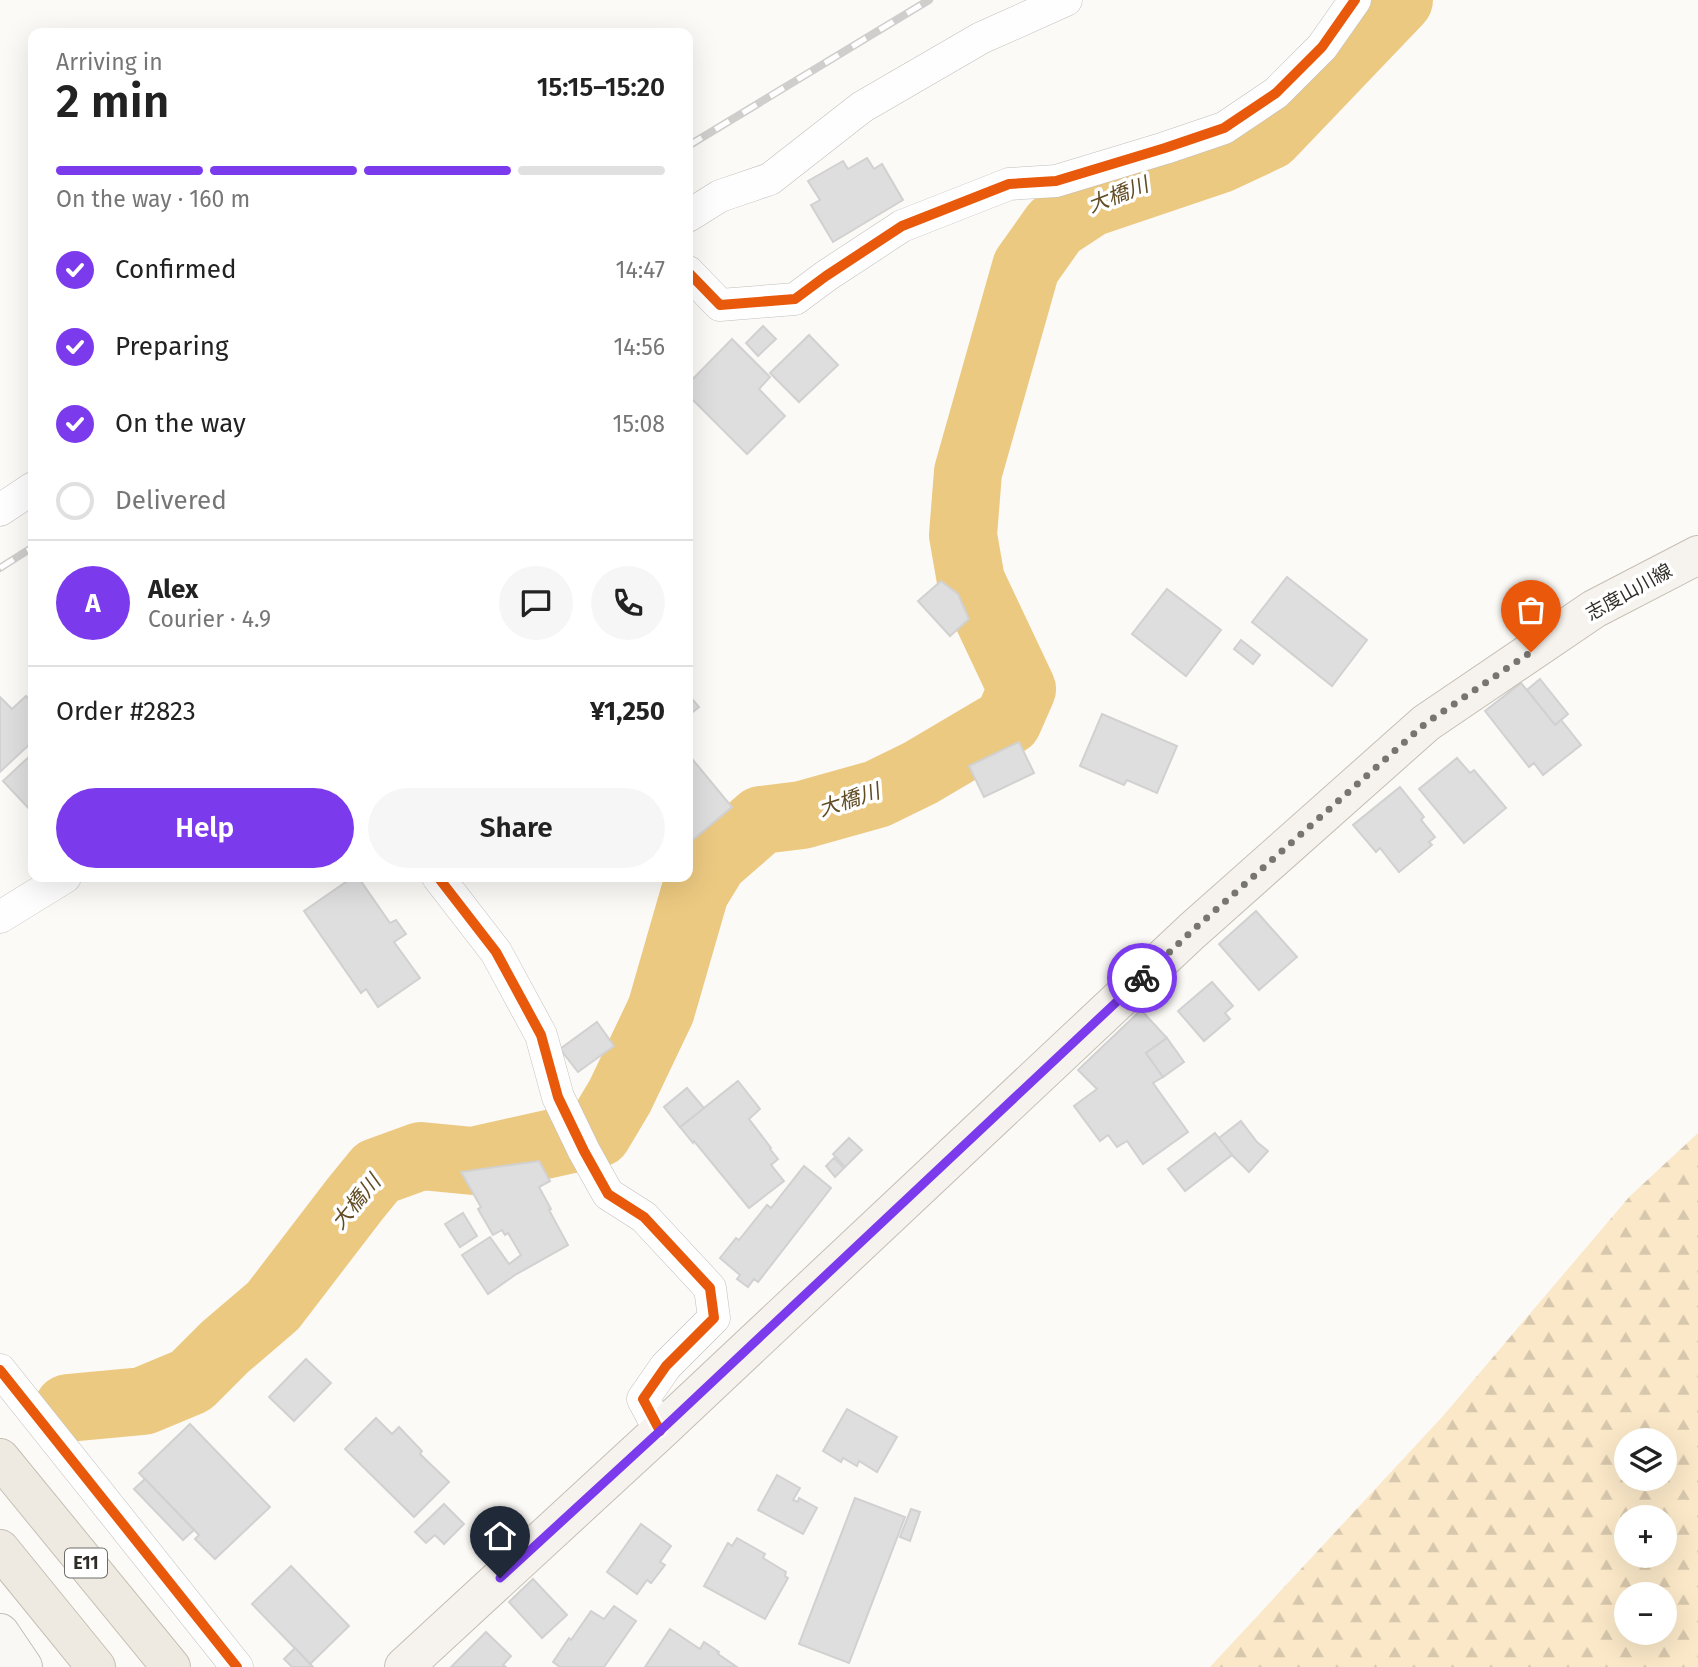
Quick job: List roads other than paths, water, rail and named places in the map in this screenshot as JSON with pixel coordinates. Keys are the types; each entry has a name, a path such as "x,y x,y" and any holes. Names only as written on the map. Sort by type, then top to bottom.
{"highway":[{"name":"E11","path":"0,1458 171,1667"},
{"path":"0,1549 96,1667"}],"main road":[{"name":"志度山川線","path":"404,1667 660,1431 1192,931 1426,723 1594,609 1698,555"}],"street":[{"path":"693,213 720,196 770,179 862,107 981,38 1066,0"},
{"path":"693,277 720,305 795,299 902,226 1009,184 1056,181 1224,128 1276,93 1322,47 1355,0"},
{"path":"0,510 28,491"},
{"path":"0,917 57,882"},
{"path":"442,882 496,952 541,1035 558,1097 608,1194 644,1217 710,1288 714,1318 666,1366 643,1399 660,1431"},
{"path":"0,1370 237,1667"},
{"path":"0,1633 23,1667"}],"waterway":[{"name":"大橋川","path":"68,1408 143,1401 191,1381 225,1347 273,1306 377,1172 421,1156 473,1161 598,1133 620,1096 661,1010 695,892 714,861 761,820 802,815 877,794 920,773 1008,721 1022,689 971,581 963,535 968,472 1026,267 1055,226 1090,203 1220,159 1269,136 1399,0"}],"railway":[{"path":"693,143 929,0"},
{"path":"0,568 28,550"}]}
